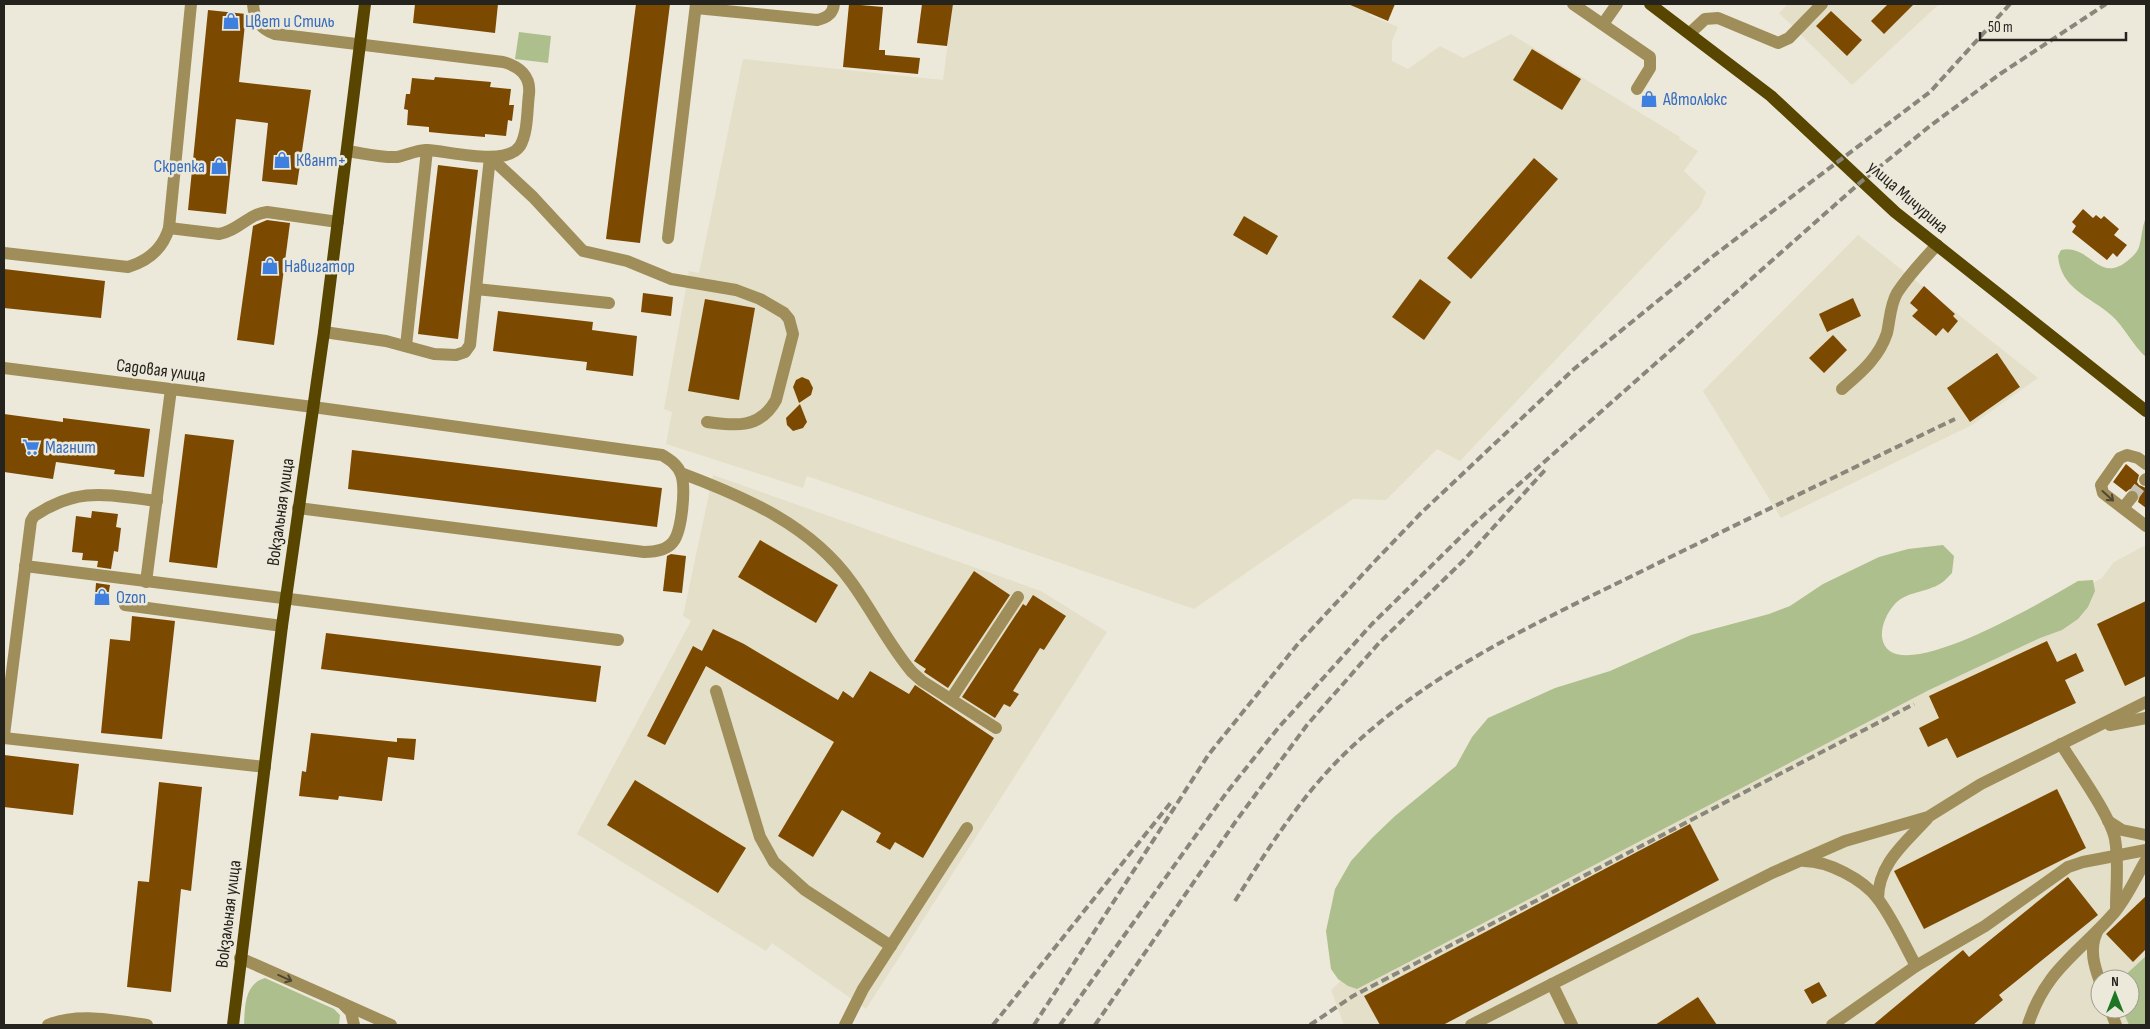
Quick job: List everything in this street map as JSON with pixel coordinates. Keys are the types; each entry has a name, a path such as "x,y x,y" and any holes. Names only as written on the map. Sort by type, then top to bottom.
{"main road":[{"name":"Вокзальная улица","path":"233,1025 282,626 324,332 364,4"},
{"name":"улица Мичурина","path":"1650,4 1771,96 1895,212 2146,412"}],"street":[{"path":"4,253 128,266 137,264 153,254 163,242 169,228 191,4"},
{"path":"253,4 258,22 268,31 282,35 516,65 525,75 530,86 524,135 519,147 511,154 490,157 427,150 397,156 347,151"},
{"path":"668,238 696,6 817,20 826,18 831,13 834,4"},
{"path":"1573,4 1650,57 1650,68 1637,89"},
{"path":"1603,24 1618,4"},
{"path":"1690,33 1705,19 1718,18 1778,43 1789,38 1822,4"},
{"path":"406,346 427,150"},
{"path":"324,332 386,341 434,354 456,355 465,352 470,345 490,157"},
{"path":"490,157 533,197 583,252 627,261 671,279 741,292 760,299 789,319 792,334 776,400 770,410 762,418 741,426 707,422"},
{"path":"169,228 219,234 233,229 257,213 267,212 338,222"},
{"path":"1842,389 1870,364 1879,351 1886,334 1892,304 1897,293 1937,245"},
{"path":"476,289 609,303"},
{"name":"Садовая улица","path":"4,368 313,407 662,455 675,463 681,473"},
{"path":"146,582 171,389"},
{"path":"2146,464 2138,458 2127,455 2120,458 2102,481 2103,493 2146,526"},
{"path":"298,508 635,551 659,552 672,544 678,532 684,487 681,473"},
{"path":"681,473 748,499 812,541 852,582 912,672 996,728"},
{"path":"157,501 96,493 85,494 40,512 31,521 4,736 265,767"},
{"path":"2122,508 2132,497"},
{"path":"25,566 618,640"},
{"path":"951,699 1018,597"},
{"path":"126,605 282,626"},
{"path":"716,691 760,837 770,856 805,890 891,946"},
{"path":"1878,899 1878,885 1883,871 1891,858 1928,818 1981,784 2146,702"},
{"path":"2093,728 2146,718"},
{"path":"2061,744 2108,821 2114,836 2117,855 2116,911"},
{"path":"1472,1025 1799,861 1845,841 1928,818"},
{"path":"2108,821 2122,830 2146,834"},
{"path":"845,1025 863,988 967,828"},
{"path":"1832,1025 1916,966 1985,926 2068,867 2146,850"},
{"path":"2028,1025 2042,990 2050,979 2116,911 2146,860"},
{"path":"1799,861 1818,861 1834,867 1868,889 1878,899 1916,966"},
{"path":"2097,969 2092,952 2093,940 2098,930"},
{"path":"240,958 391,1025"},
{"path":"1552,984 1572,1025"},
{"path":"342,1002 351,1012 354,1025"},
{"path":"48,1025 74,1019 93,1019 147,1025"}],"shaded area":[{"path":"953,4 1373,4 1369,15 1398,27 1392,41 1392,61 1408,69 1440,46 1463,58 1511,34 1680,137 1679,139 1698,151 1684,171 1706,192 1700,207 1460,461 1437,449 1386,500 1353,499 1194,609 807,476 803,488 666,444 672,412 664,409 689,271 699,273 743,59 943,80"},
{"path":"1788,4 1939,4 1852,85 1779,13"},
{"path":"1858,235 2038,378 1972,425 1781,518 1703,391"},
{"path":"713,475 1041,591 1107,632 866,1009 772,943 766,951 577,834 691,621 683,616"},
{"path":"2146,545 2146,1025 1344,1025 1331,990 1357,966 2102,578 2114,562"}],"green space":[{"path":"519,32 551,36 548,63 515,59"},
{"path":"2146,217 2146,357 2111,315 2070,284 2060,267 2058,256 2061,250 2071,250 2079,252 2101,266 2108,268 2116,267 2128,260 2138,249"},
{"path":"1943,545 1954,556 1952,573 1940,584 1909,595 1898,601 1891,608 1882,628 1882,637 1891,652 1912,655 1941,649 2008,620 2078,581 2093,580 2095,591 2088,607 2078,619 2062,630 2040,638 1929,690 1357,989 1348,986 1338,979 1331,969 1326,931 1335,889 1351,861 1395,816 1456,766 1472,737 1488,718 1555,688 1610,671 1691,635 1769,614 1790,606 1823,584 1879,557 1908,549"},
{"path":"2146,956 2146,1025 2129,1025 2126,1019 2140,1019 2140,969 2132,969"},
{"path":"265,978 334,1009 340,1015 339,1025 244,1025 249,991 253,985"}],"building":[{"path":"415,4 498,4 495,33 413,23"},
{"path":"636,4 670,4 640,243 606,239"},
{"path":"849,4 883,7 879,50 885,50 885,55 920,58 918,74 843,67"},
{"path":"922,4 953,4 947,46 917,43"},
{"path":"1348,4 1395,4 1388,21"},
{"path":"1888,4 1914,4 1884,34 1871,21"},
{"path":"208,10 246,14 239,82 311,90 297,185 262,181 268,123 236,119 226,214 188,210"},
{"path":"1831,11 1862,40 1847,56 1816,26"},
{"path":"1532,49 1581,79 1562,110 1513,80"},
{"path":"435,77 491,82 490,87 511,89 509,105 514,105 512,121 508,120 506,136 485,134 485,137 429,132 429,127 407,125 408,110 404,109 406,94 410,94 412,78 434,80"},
{"path":"1534,158 1558,179 1471,279 1447,258"},
{"path":"438,165 478,170 458,339 418,334"},
{"path":"2083,209 2093,218 2096,215 2101,219 2104,216 2119,229 2114,235 2127,245 2117,257 2113,253 2107,260 2072,232 2076,226 2072,222"},
{"path":"1244,216 1278,236 1267,255 1233,235"},
{"path":"267,220 290,223 274,345 237,340 253,226"},
{"path":"4,269 105,281 101,318 4,308"},
{"path":"1420,279 1451,302 1424,340 1392,317"},
{"path":"1924,286 1955,314 1953,316 1958,321 1948,333 1943,328 1936,336 1912,316 1918,310 1910,303"},
{"path":"643,293 673,297 671,316 641,312"},
{"path":"1853,298 1861,316 1827,332 1819,314"},
{"path":"705,299 755,308 739,400 688,391"},
{"path":"498,311 593,322 592,330 637,336 633,376 586,370 587,362 493,351"},
{"path":"1833,335 1847,350 1824,373 1809,358"},
{"path":"1997,353 2020,387 1970,422 1947,388"},
{"path":"802,377 809,380 813,388 811,395 799,403 793,387 796,380"},
{"path":"800,404 807,422 803,428 793,431 787,425 786,418"},
{"path":"4,414 63,422 63,418 150,429 144,477 114,474 115,470 56,462 53,479 4,472"},
{"path":"185,434 234,440 217,568 169,562"},
{"path":"352,450 662,488 657,527 348,489"},
{"path":"2126,464 2139,475 2137,482 2139,485 2146,488 2146,508 2138,502 2140,495 2137,490 2130,489 2126,492 2113,482"},
{"path":"92,511 118,514 116,527 121,528 118,552 114,551 111,569 97,567 98,561 82,560 83,553 72,552 76,516 91,518"},
{"path":"760,540 838,585 816,623 738,577"},
{"path":"671,554 686,556 682,593 663,591 667,556"},
{"path":"974,571 1010,595 948,688 924,672 926,669 914,661"},
{"path":"96,583 110,585 108,597 95,596"},
{"path":"1033,595 1066,616 1044,650 1040,648 1013,691 1019,694 1010,707 1004,704 995,718 962,697 1023,604 1026,606"},
{"path":"2146,601 2146,676 2125,686 2097,624"},
{"path":"132,616 175,621 162,739 101,733 110,639 130,641"},
{"path":"713,629 744,644 838,700 843,691 853,698 870,671 909,694 915,685 994,738 923,858 895,842 890,850 876,842 881,833 842,810 813,857 778,836 834,742 706,666 665,745 647,736 693,646 702,651"},
{"path":"326,633 601,666 596,702 321,669"},
{"path":"2047,641 2057,662 2076,653 2084,671 2065,680 2076,703 1957,758 1947,738 1928,747 1919,728 1939,718 1929,696"},
{"path":"311,733 397,742 397,738 416,739 414,760 388,757 382,801 339,796 338,800 299,796 302,771 306,772"},
{"path":"4,755 79,764 73,815 4,807"},
{"path":"635,780 746,848 718,893 607,825"},
{"path":"159,782 202,787 191,891 181,889 171,992 127,987 138,881 149,882"},
{"path":"2057,789 2086,848 1924,929 1894,871"},
{"path":"1690,824 1719,880 1443,1025 1380,1025 1364,996"},
{"path":"2068,877 2098,915 1999,995 2003,1000 1973,1025 1873,1025 1963,950 1969,957"},
{"path":"2146,896 2146,949 2133,962 2106,934"},
{"path":"1819,982 1827,996 1812,1004 1804,990"},
{"path":"1698,997 1717,1025 1655,1025"}],"tunnel":[{"path":"2132,497 2145,480"}],"railway":[{"path":"1034,1025 1209,754 1297,645 1376,560 1421,513 1574,369 1708,260 1930,92 2010,4"},
{"path":"1060,1025 1227,792 1279,727 1372,624 1474,524 1862,181 1930,126 2000,74 2106,4"},
{"path":"1235,901 1290,818 1338,760 1387,717 1453,670 1523,630 1955,419"},
{"path":"1095,1025 1236,821 1307,725 1379,643 1464,560 1545,470"},
{"path":"1310,1025 1353,996 1914,704"},
{"path":"993,1025 1172,801"}],"place":[{"name":"Цвет и Стиль","path":"231,21"},
{"name":"Автолюкс","path":"1649,99"},
{"name":"Квант+","path":"282,160"},
{"name":"Скрепка","path":"219,166"},
{"name":"Навигатор","path":"270,266"},
{"name":"Магнит","path":"31,447"},
{"name":"Ozon","path":"102,597"}]}
